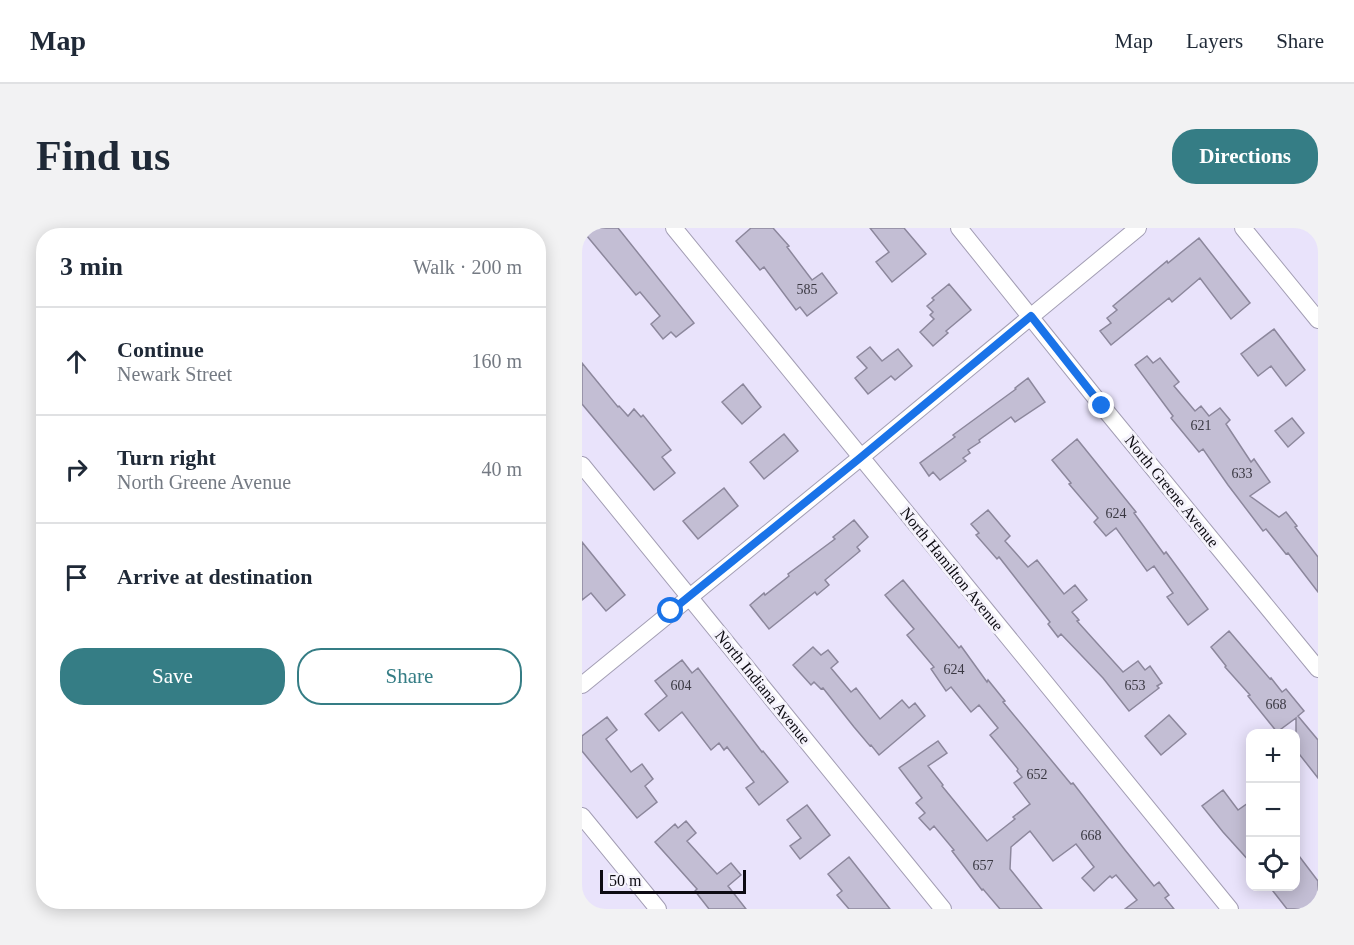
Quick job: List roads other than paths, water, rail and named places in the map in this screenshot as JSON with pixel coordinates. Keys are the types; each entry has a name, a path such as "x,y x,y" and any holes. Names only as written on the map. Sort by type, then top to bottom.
{"street":[{"name":"North Hamilton Avenue","path":"674,228 1230,909"},
{"name":"North Greene Avenue","path":"959,228 1318,669"},
{"path":"582,685 1138,228"},
{"path":"1243,228 1318,320"},
{"name":"North Indiana Avenue","path":"582,465 943,909"},
{"path":"582,816 658,909"}]}
